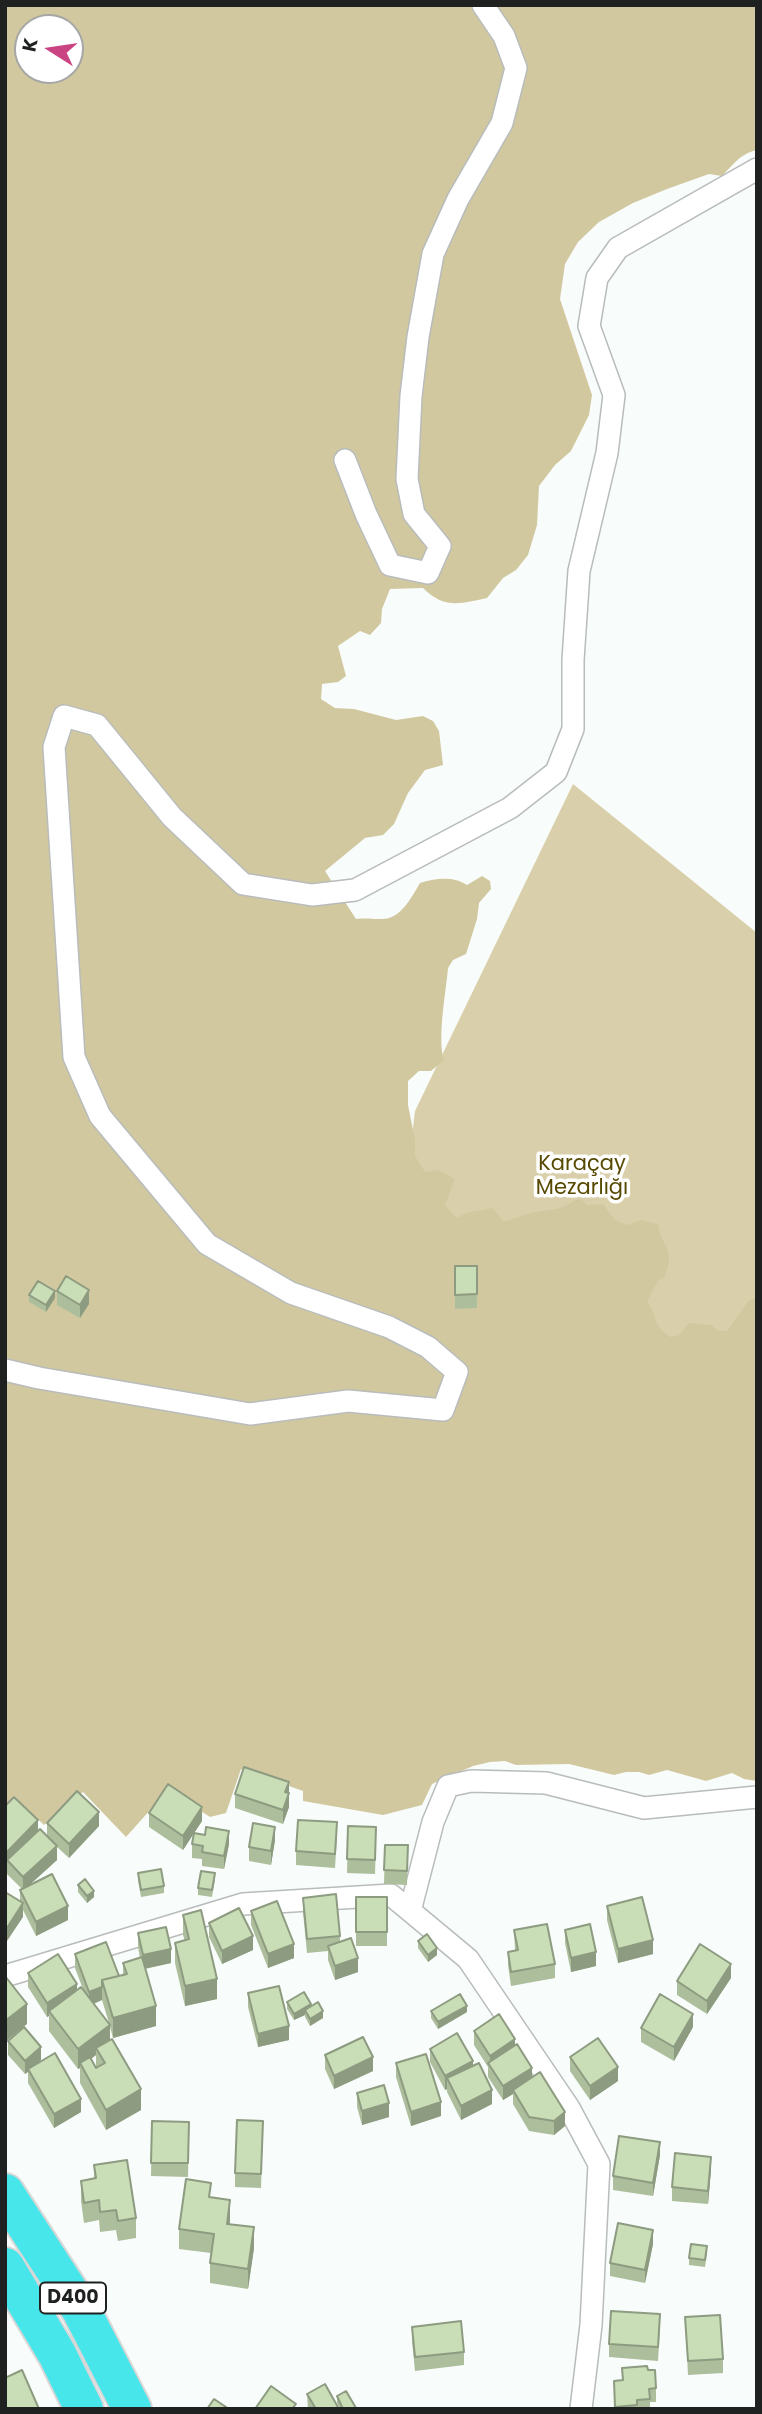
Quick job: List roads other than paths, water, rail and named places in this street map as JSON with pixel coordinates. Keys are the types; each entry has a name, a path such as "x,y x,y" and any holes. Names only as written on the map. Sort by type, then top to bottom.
{"highway":[{"name":"D400","path":"5,2193 14,2203 80,2310 132,2409"},
{"name":"D400","path":"5,2267 57,2354 84,2409"}],"street":[{"path":"345,460 390,565 428,573 440,546 414,514 407,479 411,396 418,337 433,254 458,199 502,123 516,68 504,36 483,5"},
{"path":"5,1370 250,1414 348,1401 443,1410 457,1372 428,1347 389,1327 290,1293 207,1244 100,1116 74,1058 54,747 64,716 97,724 172,817 243,884 312,895 355,890 510,808 556,772 573,729 573,660 579,571 607,453 614,395 589,326 597,278 618,248 757,169"},
{"path":"410,1911 433,1822 448,1786 471,1781 546,1783 644,1808 757,1797"},
{"path":"5,1976 243,1903 391,1895 468,1958 569,2108 599,2164 590,2325 581,2409"}],"park label":[{"name":"Karaçay Mezarlığı","path":"582,1177"}]}
